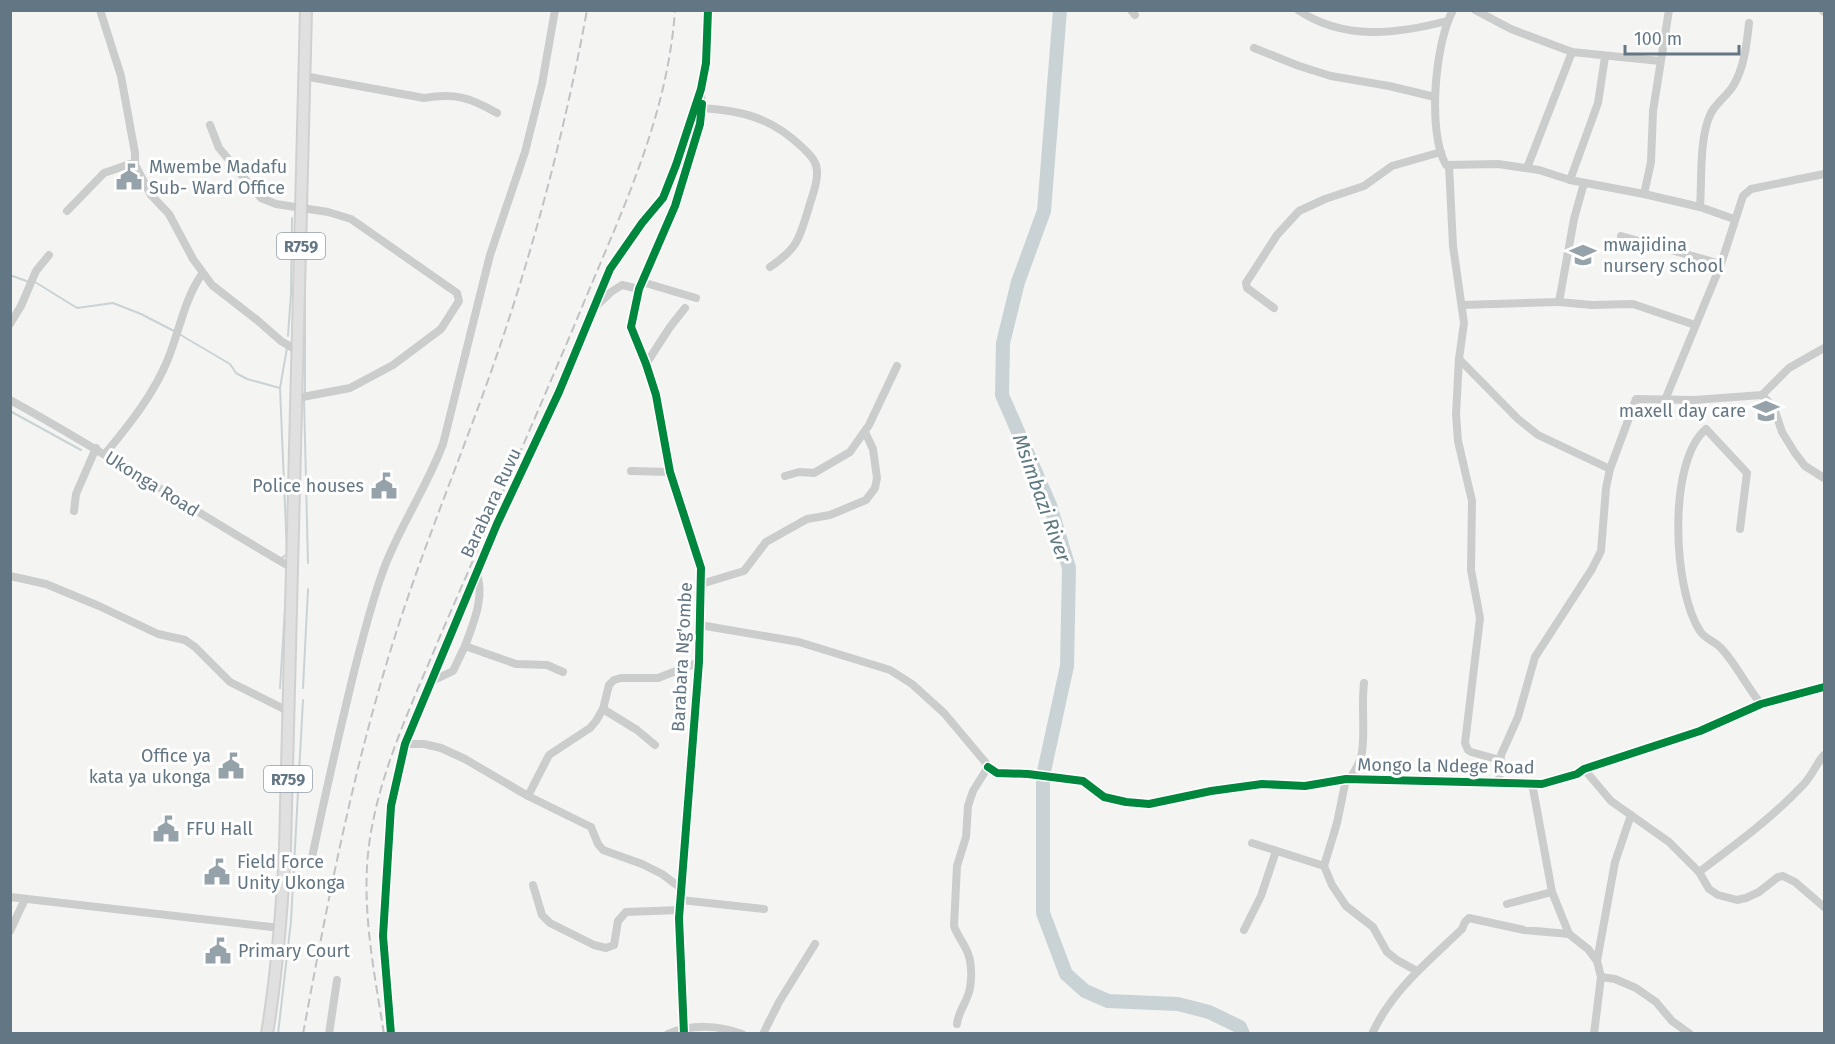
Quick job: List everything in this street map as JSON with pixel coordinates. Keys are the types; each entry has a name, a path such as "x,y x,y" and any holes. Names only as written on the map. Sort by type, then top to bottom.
{"main road":[{"name":"R759","path":"267,1034 280,928 290,712 306,10"}],"street":[{"path":"100,10 121,76 135,153 135,165 151,195 169,214 202,274 212,285 281,341 298,351"},
{"path":"310,867 329,773 370,609 383,569 432,473 443,444 490,255 525,152 542,84 555,10"},
{"name":"Barabara Ruvu","path":"391,1034 383,926 391,806 405,744 476,572 559,392 610,269 623,248 663,198 700,89 706,63 708,10"},
{"path":"1298,10 1324,24 1356,32 1402,32 1447,21"},
{"path":"1453,10 1447,21 1439,58 1435,97 1438,137 1444,162 1449,165 1498,164 1527,168 1570,180 1700,207 1734,219"},
{"path":"1475,10 1511,29 1572,52 1660,61"},
{"path":"1644,194 1651,162 1653,111 1668,10"},
{"path":"1700,207 1704,135 1714,108 1735,83 1747,41 1749,23"},
{"path":"1254,48 1299,66 1331,75 1435,97"},
{"path":"1527,168 1572,52"},
{"path":"1570,180 1598,103 1605,57"},
{"path":"304,76 424,98 443,95 474,100 496,113"},
{"name":"Barabara Ng'ombe","path":"683,1031 680,910 699,662 701,568 670,472 656,395 631,327 640,285 675,206 700,124 702,108 700,89"},
{"path":"702,108 732,110 769,122 813,158 818,169 801,236 789,252 770,267"},
{"path":"210,125 219,148 261,198 276,204 334,213 351,219 457,293 459,302 441,329 379,373 350,388 297,398"},
{"path":"1274,308 1247,288 1246,283 1277,235 1291,218 1309,206 1364,186 1392,166 1442,152"},
{"path":"68,211 104,173 130,164 135,165"},
{"path":"1449,165 1453,246 1462,305 1463,329 1456,414 1458,441 1472,501 1471,570 1480,618 1465,743 1471,752 1500,760"},
{"path":"1665,400 1721,264 1734,219 1747,191 1824,174"},
{"path":"1558,302 1574,219 1584,183"},
{"path":"1621,236 1721,264"},
{"path":"10,324 21,306 36,271 49,255"},
{"path":"105,454 149,396 165,367 178,333 187,298 202,274"},
{"path":"593,309 610,292 622,285 640,285 696,298"},
{"path":"1462,305 1558,302 1592,305 1633,304 1695,325"},
{"path":"646,364 685,308"},
{"path":"1499,783 1500,760 1518,717 1535,657 1592,569 1601,550 1606,488 1610,469 1636,399 1665,400 1762,395 1790,368 1824,348"},
{"path":"1459,359 1538,435 1610,469"},
{"path":"785,476 799,472 814,473 850,452 865,432 897,366"},
{"path":"1762,395 1774,408 1782,432 1795,453 1805,466 1824,478"},
{"name":"Ukonga Road","path":"10,400 96,448 222,528 294,569"},
{"path":"1740,529 1747,473 1706,429 1689,455 1678,504 1680,560 1689,606 1699,630 1721,648 1761,704"},
{"path":"701,584 744,571 766,542 807,519 830,515 866,500 875,488 877,478 873,449 865,432"},
{"path":"74,511 76,494 96,448"},
{"path":"631,471 670,472"},
{"path":"430,682 453,670 465,646 475,620 479,600 479,579 476,572"},
{"path":"10,576 46,584 158,634 185,640 195,646 230,682 290,712"},
{"path":"700,625 799,642 890,670 912,684 944,712 982,756 988,767 972,792 968,806 966,837 957,866 954,926 957,935 967,949 971,964 970,991 958,1016 957,1024"},
{"path":"465,646 516,664 547,665 563,672"},
{"path":"528,796 549,755 590,728 603,709 609,685 614,680 658,678 699,662"},
{"path":"1364,683 1362,748 1357,767 1348,779 1324,866 1332,885 1346,906 1373,927 1384,949 1390,955 1417,970"},
{"name":"Mongo la Ndege Road","path":"988,767 997,773 1028,774 1083,781 1104,797 1149,804 1211,791 1251,786 1305,786 1348,779 1549,783 1577,774 1584,769 1700,731 1761,704 1824,687"},
{"path":"603,709 637,730 655,745"},
{"path":"405,744 434,745 465,759 528,796 591,827 603,850 642,864 662,874 682,889"},
{"path":"1700,872 1790,798 1811,775 1824,755"},
{"path":"1584,769 1611,801 1669,842 1700,872 1709,889 1718,895 1737,900 1759,892 1778,877 1787,877 1824,907"},
{"path":"1532,783 1552,892 1569,934 1588,949 1597,961 1601,977 1594,1034"},
{"path":"1597,961 1615,862 1630,815"},
{"path":"1252,843 1324,866"},
{"path":"1244,930 1261,896 1276,851"},
{"path":"533,885 542,915 550,923 594,945 606,948 614,945 618,921 627,912 680,910"},
{"path":"1507,904 1552,892"},
{"path":"10,897 280,928"},
{"path":"10,931 25,899"},
{"path":"681,900 764,909"},
{"path":"1372,1034 1382,1013 1417,970 1462,929 1469,918 1524,930 1569,934"},
{"path":"763,1034 784,993 815,944"},
{"path":"1601,977 1615,979 1636,988 1656,1002 1672,1021 1690,1034"},
{"path":"329,1034 337,980"},
{"path":"668,1034 708,1027 742,1034"}],"waterway":[{"path":"310,66 311,10"},
{"name":"Msimbazi River","path":"1060,10 1044,211 1018,282 1003,343 1002,395 1050,505 1069,568 1067,666 1043,776 1043,913 1066,974 1085,991 1108,1001 1178,1004 1209,1012 1240,1027 1243,1034"},
{"path":"288,336 292,218"},
{"path":"305,253 305,394"},
{"path":"10,275 29,282"},
{"path":"35,282 77,308 113,303 174,331"},
{"path":"179,334 230,364 236,373 247,379 280,388"},
{"path":"282,558 287,554 280,388 287,348"},
{"path":"304,399 308,563"},
{"path":"10,411 81,450"},
{"path":"303,688 308,589"},
{"path":"280,688 286,592"},
{"path":"278,1034 291,921 303,700"}],"railway":[{"path":"303,1034 343,832 367,732 408,597 500,346 526,263 550,180 587,10"},
{"path":"384,1034 370,940 367,892 369,845 381,790 409,711 441,634 630,191 664,84 675,10"}],"cycle path":[{"path":"391,1034 383,936 391,806 405,744 497,524 559,392 610,269 642,223 663,198 701,89 706,63 708,10"},
{"path":"684,1034 679,918 699,662 701,568 670,472 656,395 631,327 639,289 675,206 700,124 702,104"},
{"path":"988,767 997,773 1028,774 1083,781 1104,797 1149,804 1211,791 1262,784 1305,786 1346,779 1542,784 1700,731 1761,704 1824,687"}],"place":[{"name":"Mwembe Madafu Sub- Ward Office","path":"129,177"},
{"name":"mwajidina nursery school","path":"1583,255"},
{"name":"maxell day care","path":"1766,411"},
{"name":"Police houses","path":"384,486"},
{"name":"Office ya kata ya ukonga","path":"231,766"},
{"name":"FFU Hall","path":"166,829"},
{"name":"Field Force Unity Ukonga","path":"217,872"},
{"name":"Primary Court","path":"218,951"}]}
